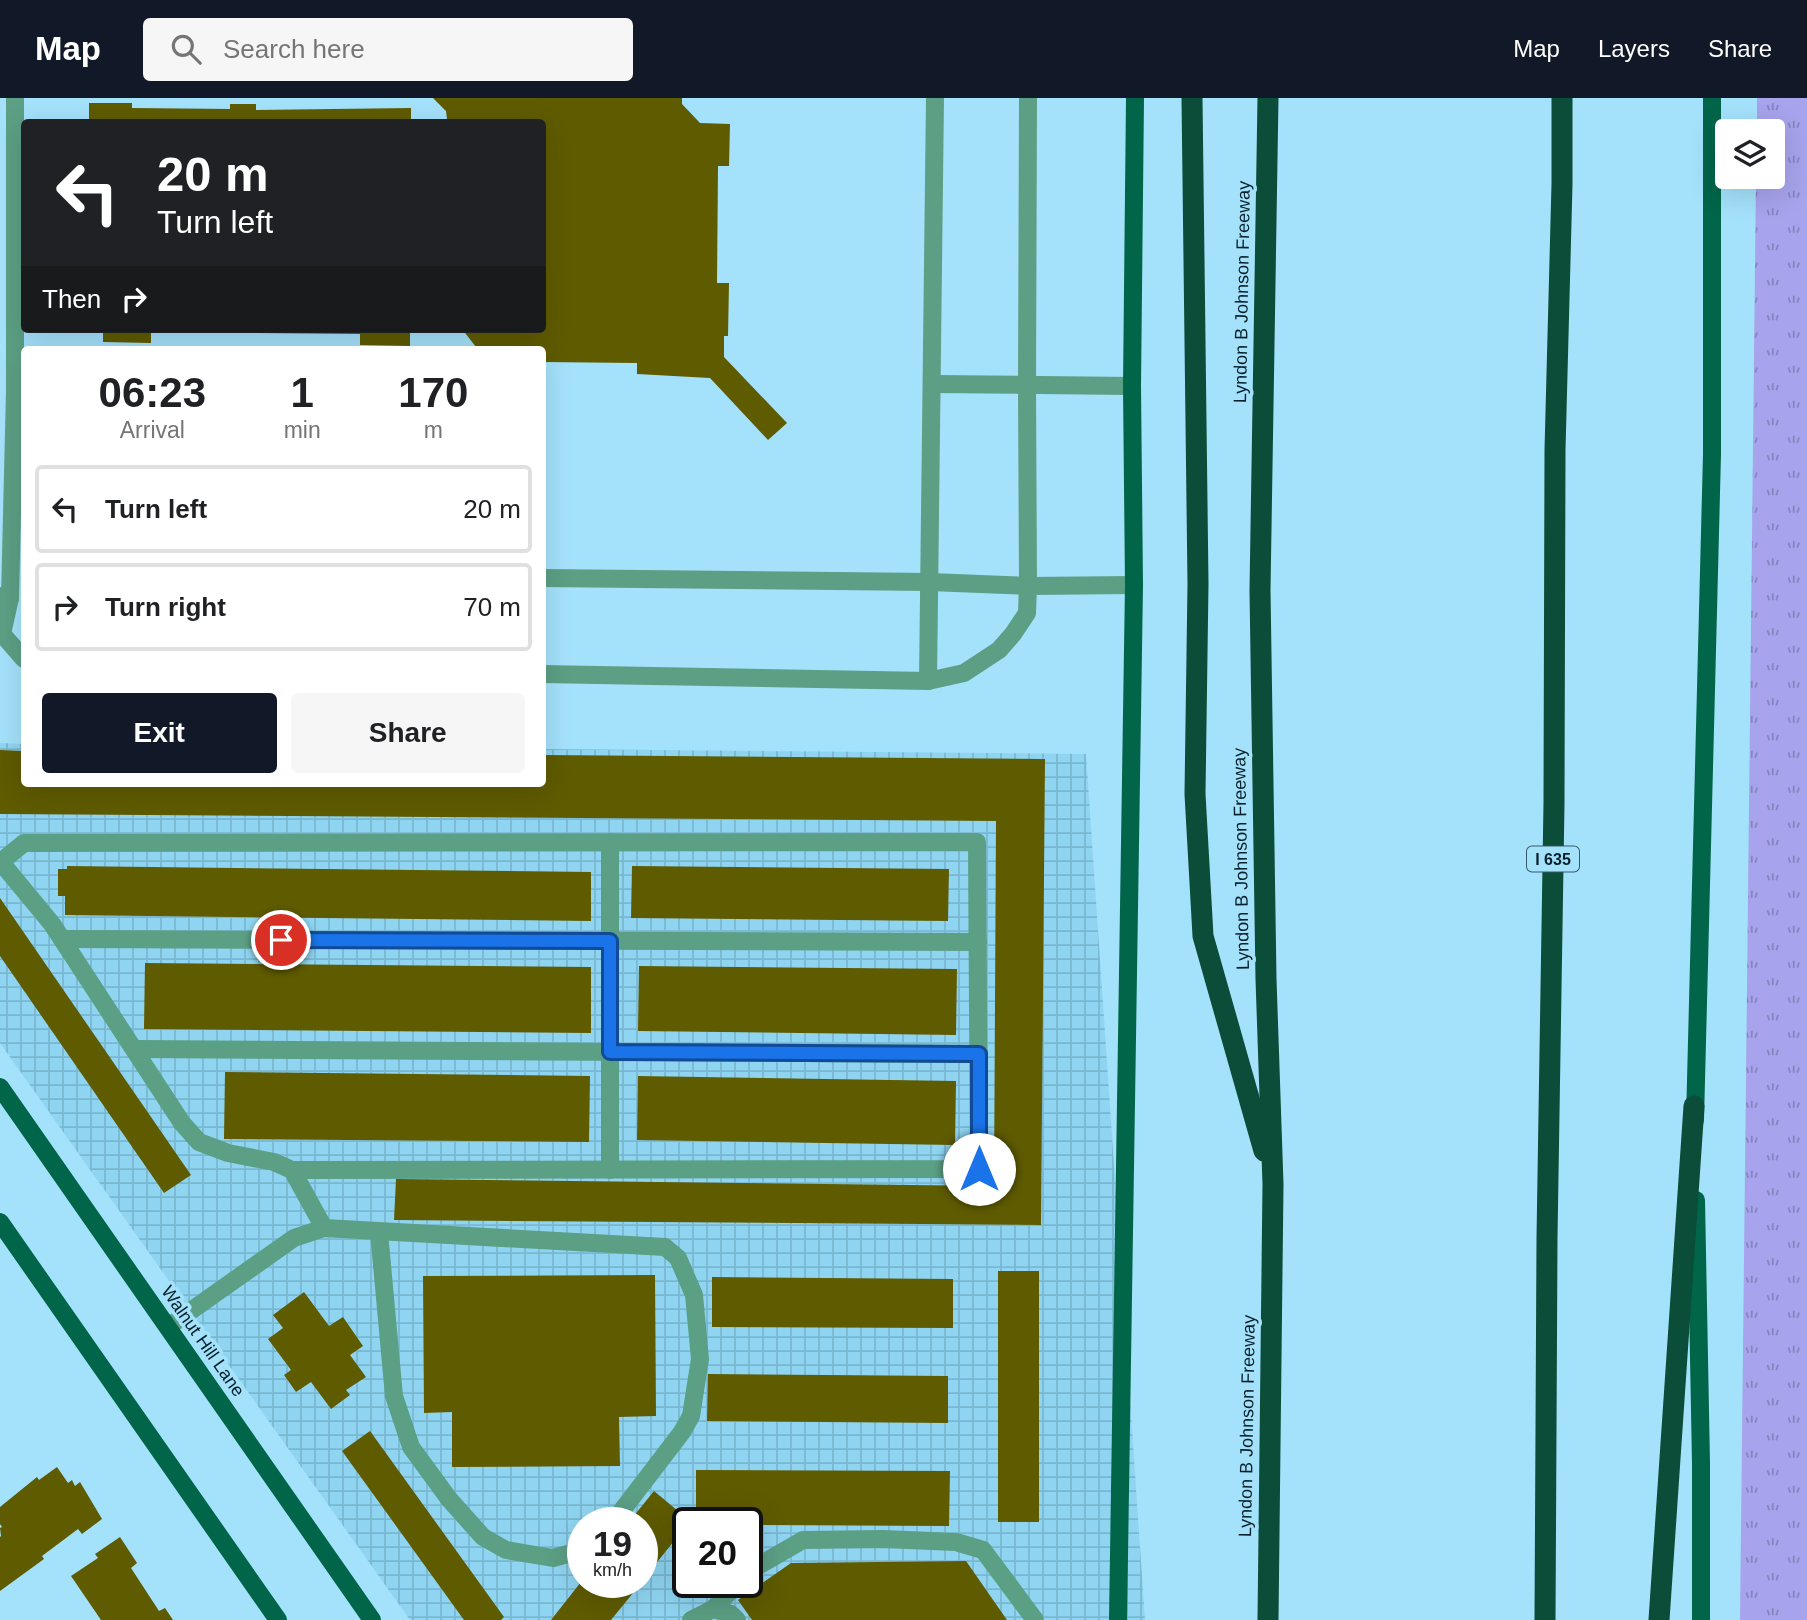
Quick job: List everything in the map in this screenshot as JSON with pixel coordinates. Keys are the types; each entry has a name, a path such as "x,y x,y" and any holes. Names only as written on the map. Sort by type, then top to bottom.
{"highway":[{"path":"1192,98 1198,584 1195,793 1203,936 1273,1184"},
{"name":"Lyndon B Johnson Freeway","path":"1268,98 1260,590 1266,979 1273,1184 1268,1620"},
{"name":"I 635","path":"1545,1620 1555,464 1562,98"},
{"path":"1660,1620 1694,1106"}],"main road":[{"path":"1118,1620 1134,585 1132,386 1135,98"},
{"path":"1701,1620 1701,1463 1694,1106 1712,454 1712,98"},
{"name":"Walnut Hill Lane","path":"0,1087 372,1620"},
{"path":"0,1222 278,1620"}],"lane":[{"path":"15,98 20,391 18,571 5,597 1,635 21,656"},
{"path":"928,681 936,98"},
{"path":"546,674 928,681 964,673 999,650 1013,634 1027,613 1028,586 1028,98"},
{"path":"932,384 1132,386"},
{"path":"546,578 930,582 1028,586 1134,585"},
{"path":"610,842 610,1170"},
{"path":"978,842 979,1169 292,1170 274,1162 228,1153 199,1142 182,1123 52,924 1,861 24,843 978,842"},
{"path":"62,939 978,942"},
{"path":"134,1049 979,1054"},
{"path":"292,1170 324,1228"},
{"path":"168,1327 294,1238 324,1228 665,1247 678,1258 694,1296 700,1359 691,1416 682,1432 625,1507"},
{"path":"379,1231 394,1396 411,1447 449,1499 483,1537 506,1550 553,1558 567,1554"},
{"path":"763,1564 803,1540 956,1542 983,1550 1035,1620"},
{"path":"691,1620 713,1609 724,1598"},
{"path":"713,1609 731,1614 737,1620"}],"shaded area":[{"path":"0,743 21,744 21,787 546,787 546,749 1086,754 1145,1620 410,1620 0,1043"}],"green space":[{"path":"1757,98 1807,98 1807,1620 1740,1620 1756,189 1785,189 1785,119 1757,119"}],"building":[{"path":"433,98 682,98 682,104 700,123 730,124 729,166 718,166 717,283 729,283 728,336 724,336 724,357 787,423 768,440 710,378 637,374 637,363 546,362 546,346 475,346 465,333 546,333 546,119 447,119 446,111"},
{"path":"89,103 132,103 132,108 230,109 230,104 256,104 256,110 411,108 411,119 89,119"},
{"path":"103,333 151,333 151,343 103,342"},
{"path":"256,333 410,333 410,346 360,345 360,334"},
{"path":"0,750 21,751 21,787 546,787 546,755 1045,759 1041,1225 394,1220 396,1179 994,1186 996,821 0,814"},
{"path":"67,866 591,872 591,921 65,915 65,896 58,896 58,869 67,869"},
{"path":"632,866 949,869 948,921 631,918"},
{"path":"0,898 191,1175 164,1193 0,956"},
{"path":"145,963 591,967 591,1033 144,1029"},
{"path":"639,966 957,969 956,1035 638,1031"},
{"path":"225,1072 590,1076 589,1142 224,1139"},
{"path":"638,1076 956,1081 955,1145 637,1140"},
{"path":"998,1271 1039,1271 1039,1522 998,1522"},
{"path":"655,1275 656,1416 619,1417 620,1466 452,1467 452,1412 424,1413 423,1276"},
{"path":"712,1277 953,1279 953,1328 712,1327"},
{"path":"304,1292 329,1326 343,1317 363,1346 350,1355 366,1377 346,1390 350,1395 331,1409 311,1382 296,1392 284,1375 291,1370 268,1339 283,1328 273,1315"},
{"path":"708,1374 948,1376 948,1423 707,1421"},
{"path":"370,1431 504,1617 501,1620 464,1620 342,1451"},
{"path":"57,1467 68,1483 72,1480 75,1486 80,1482 102,1519 82,1534 78,1529 42,1556 44,1559 0,1591 0,1507 37,1477 39,1480"},
{"path":"696,1470 950,1471 949,1526 763,1525 763,1507 696,1507"},
{"path":"654,1491 673,1507 672,1544 658,1561 658,1507 641,1507"},
{"path":"120,1537 137,1563 131,1568 159,1611 165,1608 173,1620 101,1620 71,1576 98,1558 95,1554"},
{"path":"966,1561 1007,1620 752,1620 738,1600 763,1598 763,1583 791,1563"},
{"path":"568,1598 629,1598 611,1620 551,1620"}],"route":[{"path":"281,940 610,941 610,1052 979,1054 979,1169"}]}
